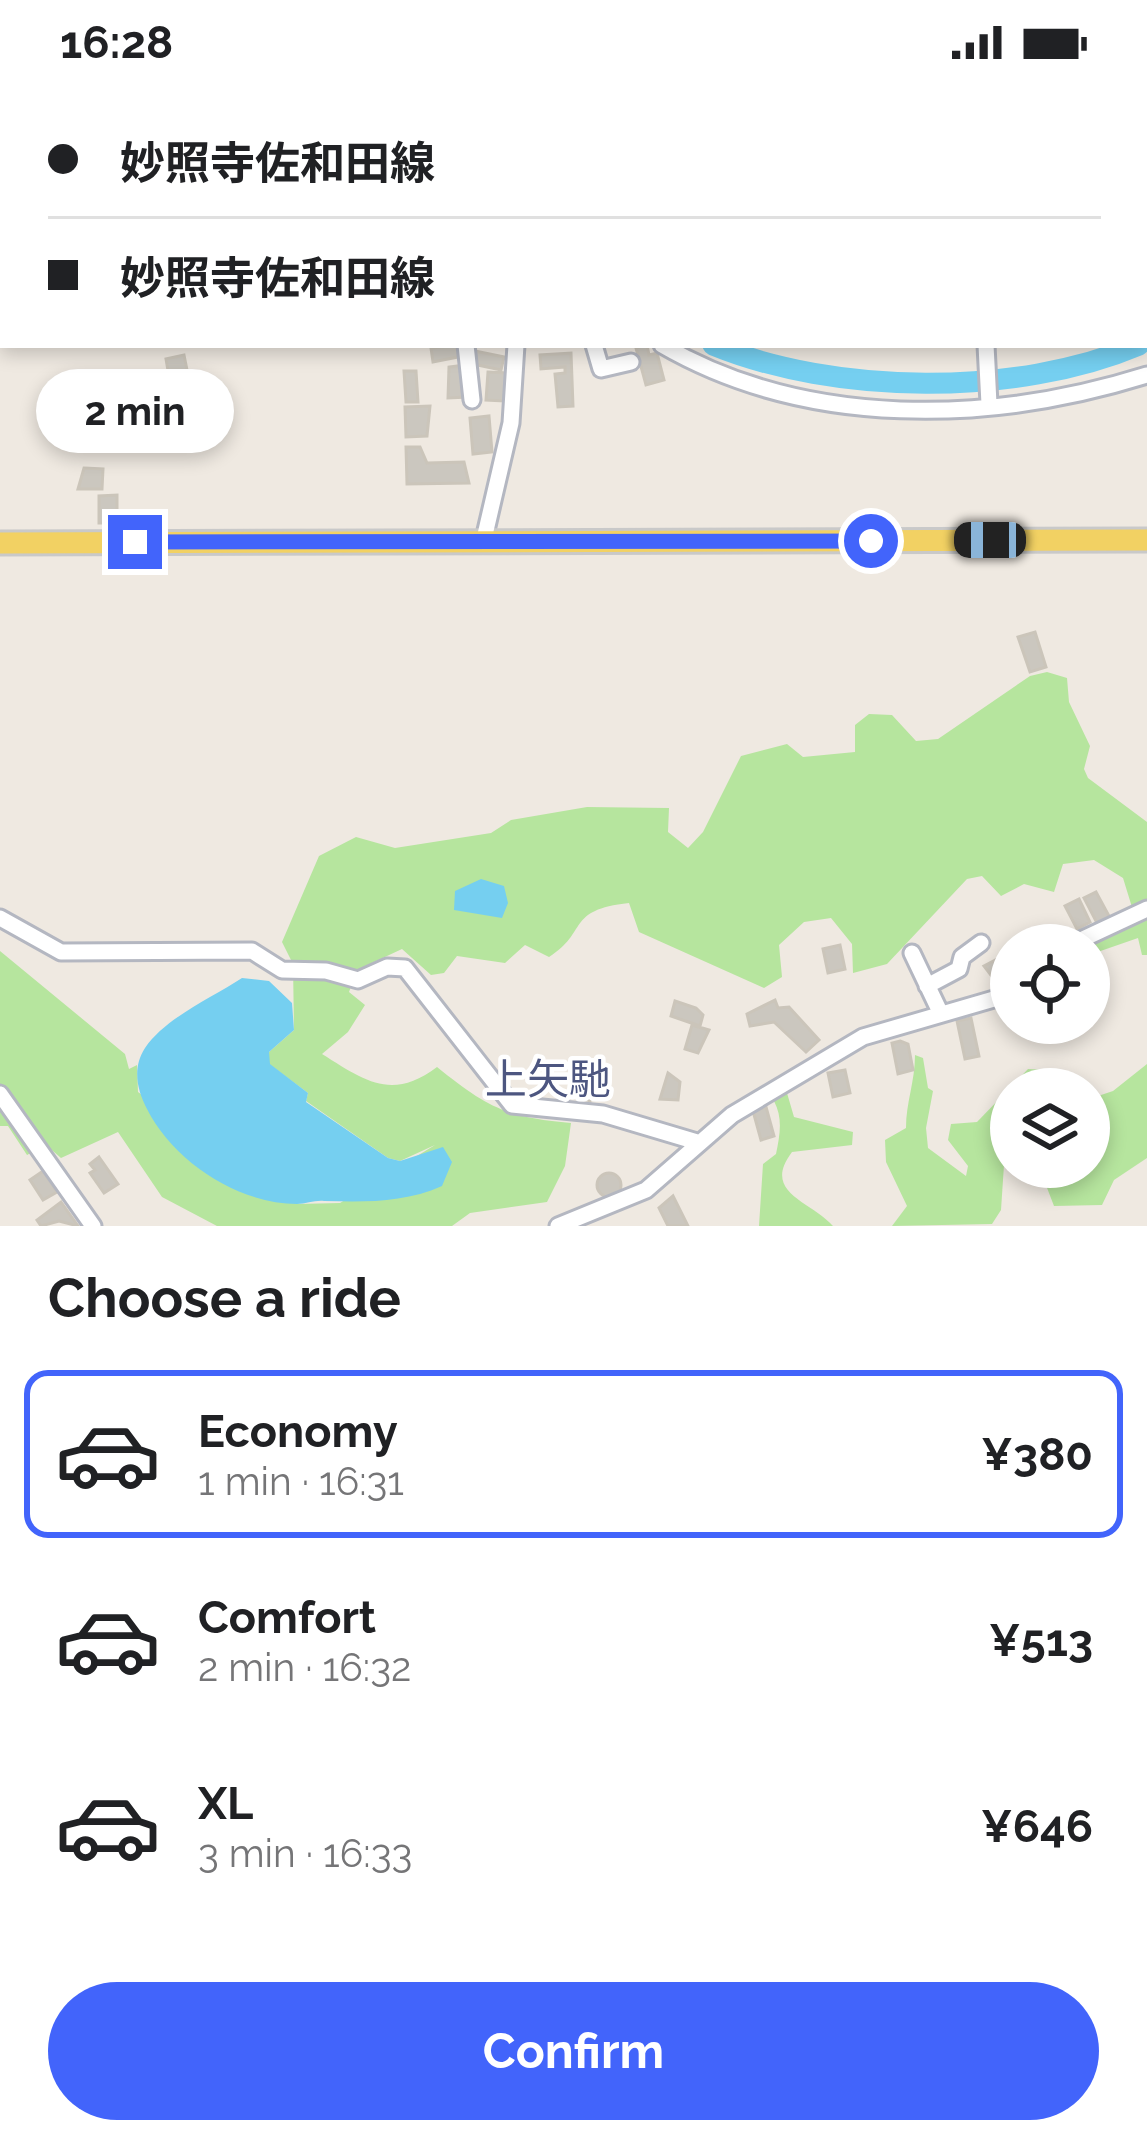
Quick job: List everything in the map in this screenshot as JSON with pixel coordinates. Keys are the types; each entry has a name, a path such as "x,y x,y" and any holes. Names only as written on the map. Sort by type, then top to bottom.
{"main road":[{"path":"0,543 1147,541"}],"street":[{"path":"466,348 472,400"},
{"path":"484,539 511,423 517,348"},
{"path":"595,348 602,369 631,362"},
{"path":"667,348 703,369 803,401 857,409 1077,398 1147,375"},
{"path":"986,348 988,400"},
{"path":"1110,926 1147,909"},
{"path":"0,918 61,952 252,951 281,970 326,971 358,980 387,967 404,968 512,1105 603,1114 697,1142"},
{"path":"927,986 959,969 962,957 981,943"},
{"path":"912,952 941,1014"},
{"path":"558,1226 646,1190 732,1115 863,1037 990,1000"},
{"path":"2,1100 94,1226"}],"green space":[{"path":"1047,672 1067,678 1069,702 1090,746 1084,769 1088,778 1147,822 1147,955 1142,955 1138,938 1110,948 1110,930 1135,917 1123,878 1094,860 1063,864 1054,892 1024,884 1001,896 982,876 967,879 887,964 853,973 852,944 831,918 804,922 779,945 782,977 764,988 639,932 629,903 586,917 549,957 525,945 505,963 457,956 444,973 431,975 402,949 357,970 349,992 365,1005 348,1032 322,1054 365,1079 392,1085 437,1067 499,1108 571,1123 565,1166 547,1202 470,1213 452,1226 217,1226 162,1197 118,1132 61,1158 46,1145 27,1155 8,1126 0,1126 0,951 125,1054 129,1069 137,1065 138,1092 297,1204 340,1203 435,1145 400,1161 388,1158 306,1101 308,1093 269,1064 269,1052 294,1030 293,964 282,942 319,856 356,837 395,848 491,833 511,820 587,807 669,808 668,832 688,848 703,832 741,756 787,744 803,757 855,752 855,725 869,714 892,715 916,741 938,739 1030,676"},
{"path":"915,1055 923,1058 928,1088 933,1091 926,1128 928,1148 966,1176 968,1166 948,1140 951,1124 977,1122 990,1108 990,1188 1002,1188 1001,1210 992,1224 892,1226 907,1206 886,1162 885,1140 906,1128"},
{"path":"1147,1064 1147,1158 1114,1180 1102,1205 1054,1206 1047,1188 1110,1188 1113,1091"},
{"path":"787,1093 794,1117 853,1132 852,1145 792,1152 784,1166 786,1187 833,1226 759,1226 763,1164 776,1154 779,1133 774,1101"}],"water":[{"path":"481,879 504,886 508,903 502,918 454,910 455,891"},
{"path":"242,978 269,981 292,1003 294,1030 269,1052 270,1064 308,1093 306,1102 388,1158 400,1161 443,1147 452,1162 442,1186 384,1200 275,1202 230,1188 173,1146 141,1094 137,1071 141,1056 165,1027"}],"building":[{"path":"431,348 462,348 463,356 433,362"},
{"path":"636,348 648,348 649,355 657,353 664,380 646,385"},
{"path":"475,351 504,357 501,370 473,364"},
{"path":"571,353 573,406 558,407 555,374 565,373 565,367 541,369 540,355"},
{"path":"184,355 190,385 171,388 166,359"},
{"path":"465,365 468,397 448,398 449,367"},
{"path":"404,371 416,371 418,402 406,402"},
{"path":"488,372 506,373 504,401 486,400"},
{"path":"430,406 427,436 406,437 405,407"},
{"path":"489,416 492,452 473,454 470,418"},
{"path":"406,447 420,447 427,463 464,462 469,483 407,484"},
{"path":"84,468 103,469 102,489 78,489"},
{"path":"117,495 117,523 99,523 99,496"},
{"path":"1035,632 1046,667 1030,672 1018,637"},
{"path":"1096,892 1110,918 1097,924 1084,898"},
{"path":"1079,899 1090,922 1074,924 1065,906"},
{"path":"840,945 845,969 828,973 823,949"},
{"path":"775,1000 778,1008 789,1007 819,1040 806,1052 774,1022 750,1026 747,1014"},
{"path":"675,1001 703,1015 700,1026 671,1016"},
{"path":"971,1018 979,1056 965,1059 957,1021"},
{"path":"692,1025 709,1030 698,1053 685,1049"},
{"path":"892,1043 908,1044 913,1070 898,1074"},
{"path":"845,1070 850,1093 833,1097 828,1073"},
{"path":"576,1073 592,1074 590,1101 573,1095"},
{"path":"668,1073 680,1082 678,1100 660,1099"},
{"path":"766,1107 774,1136 761,1140 753,1111"},
{"path":"99,1157 118,1184 104,1193 90,1173 95,1170 90,1164"},
{"path":"43,1171 57,1192 43,1200 30,1180"},
{"path":"609,1173 618,1176 618,1194 609,1197 600,1194 597,1185 600,1176"},
{"path":"673,1196 688,1226 668,1226 659,1208"},
{"path":"61,1202 78,1226 59,1221 41,1226 37,1220"}],"waterway":[{"path":"722,348 814,373 926,383 1038,374 1130,348"}],"district":[{"name":"上矢馳","path":"548,1079"}],"route":[{"path":"135,542 871,541"}]}
